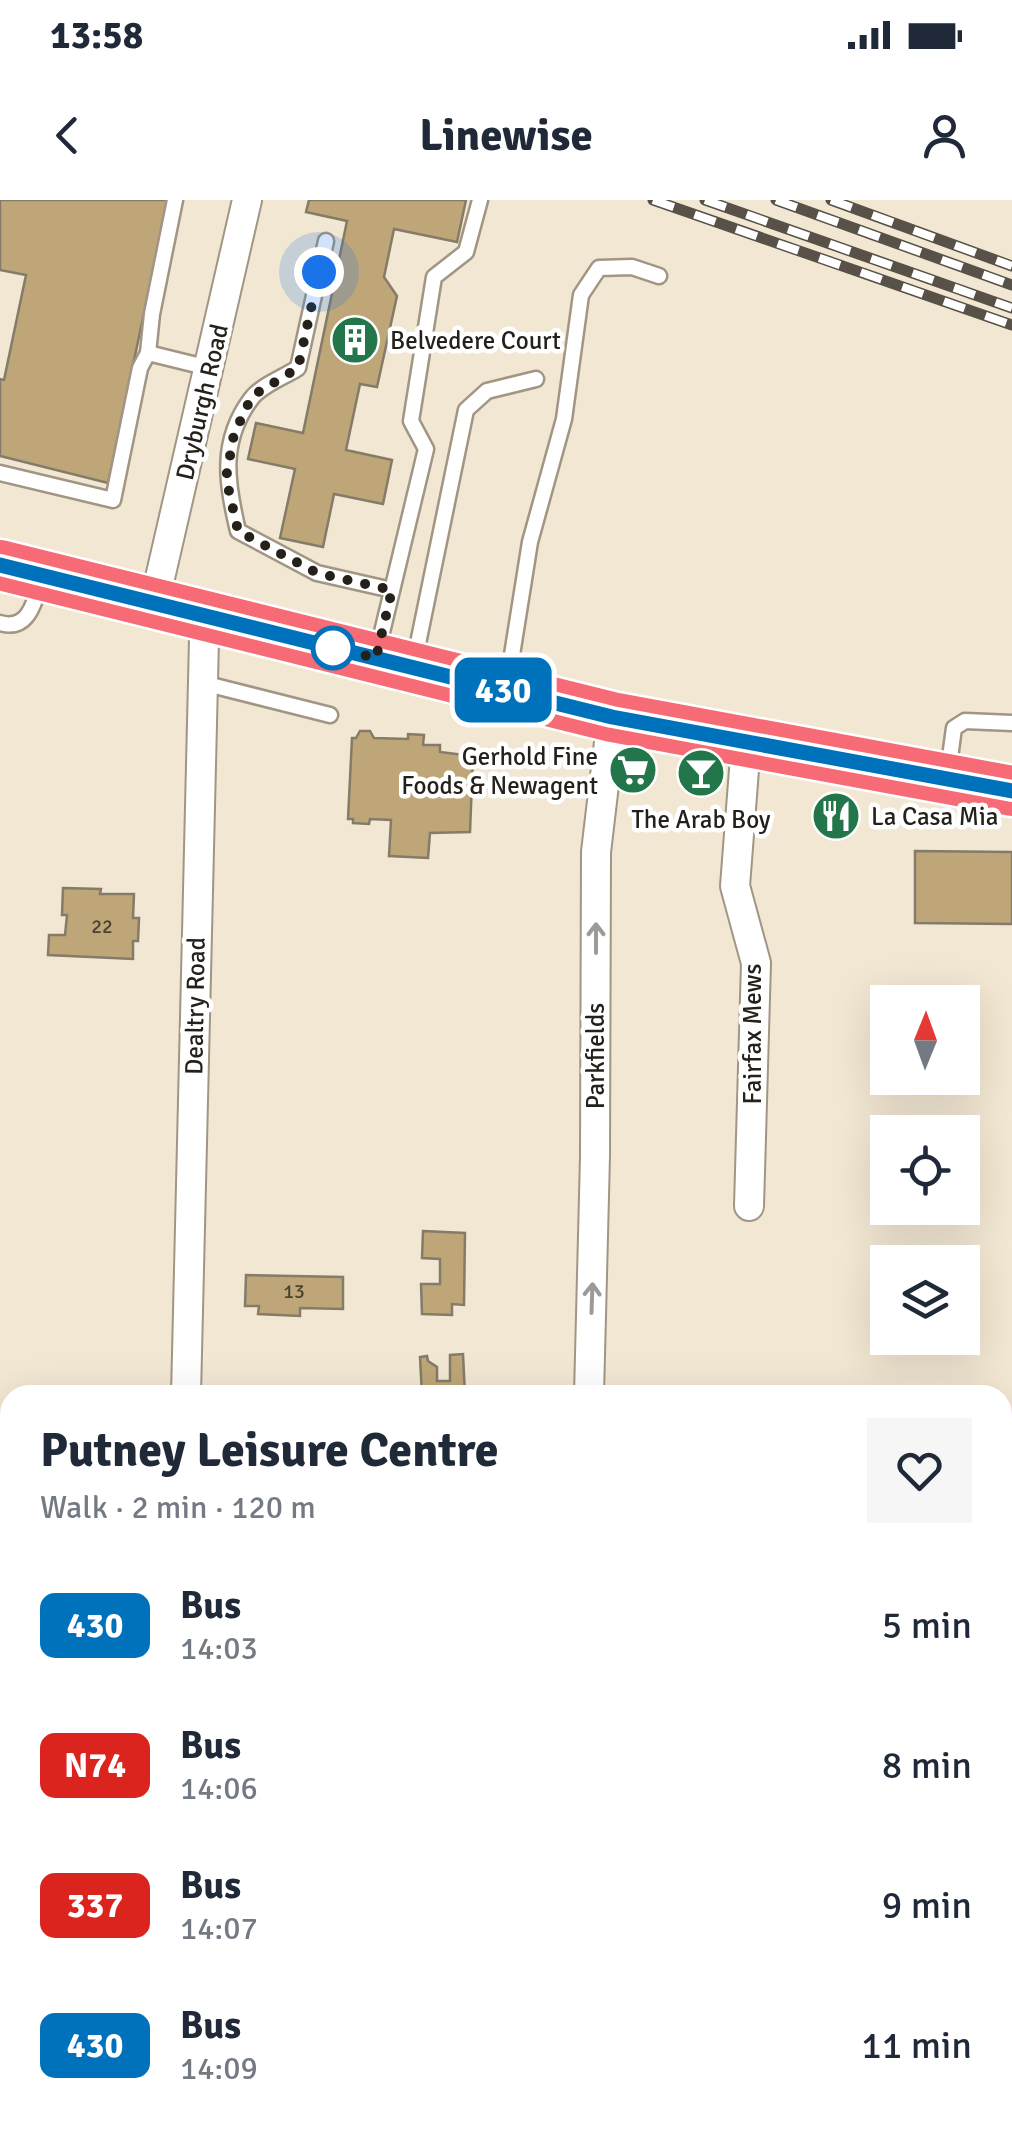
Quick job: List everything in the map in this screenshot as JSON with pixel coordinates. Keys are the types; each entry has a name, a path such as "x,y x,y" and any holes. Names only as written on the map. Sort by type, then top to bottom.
{"highway":[{"path":"21,570 612,717 748,734 1012,792"}],"street":[{"name":"Dryburgh Road","path":"154,604 246,200"},
{"name":"Dealtry Road","path":"186,1385 204,638 208,617"},
{"name":"Parkfields","path":"589,1385 596,852 612,717"},
{"name":"Fairfax Mews","path":"748,734 735,886 756,963 749,1206"}],"lane":[{"path":"0,473 113,500 140,368 148,353 175,200"},
{"path":"394,664 392,590 426,449 411,421 434,277 466,252 480,200"},
{"path":"326,241 298,368 252,396 234,434 226,478 238,531 317,573 392,590"},
{"path":"506,691 530,542 564,419 581,295 599,268 632,267 660,276"},
{"path":"148,353 210,368"},
{"path":"394,664 466,410 487,391 536,379"},
{"path":"0,624 22,622 32,610 21,570"},
{"path":"203,682 330,715"},
{"path":"947,780 954,728 966,721 1012,723"}],"building":[{"path":"0,200 168,200 108,483 0,456 0,379 4,380 26,275 0,270"},
{"name":"Belvedere Court","path":"309,200 466,200 457,242 394,229 384,277 397,296 377,387 360,384 346,450 392,460 383,504 334,494 323,547 280,538 295,469 248,459 256,423 303,433 347,221 306,212"},
{"path":"360,731 370,731 374,738 408,739 408,734 424,735 423,745 440,745 440,752 473,756 470,832 430,833 428,858 389,856 391,820 370,819 369,824 348,819 352,738"},
{"path":"915,851 1012,852 1012,924 915,923"},
{"path":"63,888 134,894 133,918 139,918 133,959 48,955 49,935 65,935"},
{"path":"423,1231 465,1233 464,1305 452,1304 452,1315 422,1314 421,1284 440,1284 440,1259 422,1258"},
{"path":"246,1275 343,1277 343,1309 300,1308 300,1316 258,1314 259,1306 245,1306"},
{"path":"463,1354 465,1385 421,1385 420,1357 427,1356 437,1367 437,1381 450,1381 450,1355"}],"railway":[{"path":"653,200 1012,325"},
{"path":"705,200 1012,308"},
{"path":"776,200 1012,285"},
{"path":"831,200 1012,266"}],"bus line":[{"name":"430","path":"0,565 612,717 1012,791"}],"place":[{"name":"Belvedere Court","path":"355,340"},
{"name":"Gerhold Fine Foods & Newagent","path":"633,770"},
{"name":"The Arab Boy","path":"701,773"},
{"name":"La Casa Mia","path":"836,816"}],"route":[{"path":"319,272 298,368 252,396 234,434 226,478 238,531 317,573 392,590 376,658 333,648"}]}
